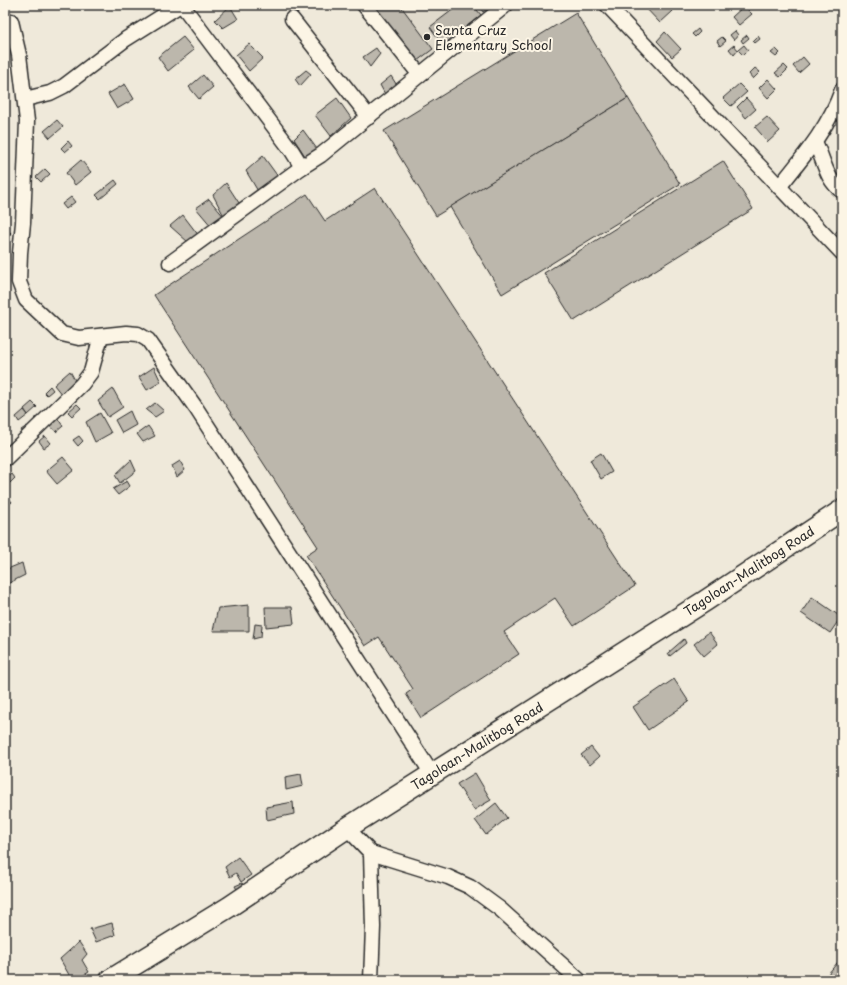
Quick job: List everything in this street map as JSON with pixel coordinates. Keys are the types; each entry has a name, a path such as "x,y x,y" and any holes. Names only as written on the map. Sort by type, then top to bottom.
{"main road":[{"name":"Tagoloan-Malitbog Road","path":"110,980 229,907 347,828 705,601 842,510"}],"street":[{"path":"25,99 50,93 64,86 126,39 181,5 287,144 302,167"},
{"path":"364,5 419,74"},
{"path":"170,263 302,167 321,155 370,117 419,74 444,56 506,5"},
{"path":"607,5 842,253"},
{"path":"292,19 370,117"},
{"path":"11,21 19,55 27,121 20,282 26,300 62,334 79,338 138,334 148,340 196,408 432,774"},
{"path":"779,187 815,142 835,109 842,90"},
{"path":"815,142 822,157 829,179 833,185 842,191"},
{"path":"5,459 82,384 91,372 101,336"},
{"path":"347,828 371,853 448,877 470,887 500,910 579,980"},
{"path":"370,980 373,927 371,853"}],"shaded area":[{"name":"Santa Cruz Elementary School","path":"372,5 497,5 420,69"}],"building":[{"path":"374,5 400,5 433,49 417,61"},
{"path":"459,5 473,5 481,15 443,45 430,27"},
{"path":"478,5 492,5 483,12"},
{"path":"643,5 668,5 673,11 660,23"},
{"path":"230,6 238,19 223,28 215,20"},
{"path":"744,6 752,14 739,25 732,17"},
{"path":"576,13 628,98 436,216 384,131"},
{"path":"698,29 700,32 695,37 692,34"},
{"path":"735,31 738,35 734,40 730,35"},
{"path":"665,32 681,49 672,57 657,41"},
{"path":"747,35 749,38 743,43 741,40"},
{"path":"758,36 760,39 755,43 753,41"},
{"path":"183,37 194,50 168,71 158,57"},
{"path":"722,37 726,41 720,46 717,41"},
{"path":"249,44 263,58 249,71 236,55"},
{"path":"734,45 738,50 734,55 729,49"},
{"path":"744,45 748,50 743,55 738,50"},
{"path":"376,48 380,54 370,67 363,57"},
{"path":"776,49 780,53 776,57 771,53"},
{"path":"803,57 809,64 799,73 793,66"},
{"path":"784,65 788,69 780,77 775,73"},
{"path":"755,68 760,72 753,79 749,74"},
{"path":"306,70 311,74 300,86 295,79"},
{"path":"203,75 213,87 199,99 189,87"},
{"path":"391,76 398,87 386,96 380,85"},
{"path":"768,79 777,89 768,98 759,88"},
{"path":"125,84 134,99 117,109 108,94"},
{"path":"739,84 747,92 731,106 723,98"},
{"path":"337,98 351,118 331,136 315,115"},
{"path":"628,98 680,184 502,294 450,207"},
{"path":"746,98 756,109 746,118 737,107"},
{"path":"767,117 780,131 768,142 755,127"},
{"path":"57,120 63,127 50,138 44,131"},
{"path":"303,130 317,149 305,156 294,139"},
{"path":"68,141 72,146 65,152 61,148"},
{"path":"263,156 279,178 259,193 246,171"},
{"path":"81,160 91,172 75,185 66,173"},
{"path":"723,161 753,209 574,321 544,273"},
{"path":"45,169 50,174 41,182 36,177"},
{"path":"115,180 118,184 100,199 96,195"},
{"path":"226,183 241,206 225,218 213,195"},
{"path":"375,188 635,586 574,626 555,598 504,632 519,654 421,718 406,694 413,689 379,637 365,646 306,555 318,547 154,295 307,194 325,221"},
{"path":"71,197 75,202 66,209 62,204"},
{"path":"209,199 225,218 212,227 196,208"},
{"path":"183,215 199,236 188,242 170,226"},
{"path":"5,227 11,233 5,238"},
{"path":"840,227 842,229 842,241 834,235"},
{"path":"5,301 9,307 5,310"},
{"path":"154,367 161,382 147,390 139,377"},
{"path":"70,371 76,382 62,395 54,385"},
{"path":"50,386 53,390 47,395 44,392"},
{"path":"113,389 123,407 108,417 98,401"},
{"path":"32,402 37,407 28,415 24,409"},
{"path":"155,403 164,411 155,417 146,410"},
{"path":"77,404 81,408 72,416 68,412"},
{"path":"24,410 28,415 19,422 16,417"},
{"path":"130,411 136,425 122,433 115,420"},
{"path":"100,413 111,433 95,442 86,422"},
{"path":"58,419 63,426 56,432 50,425"},
{"path":"27,426 30,429 24,434 21,430"},
{"path":"148,426 155,436 143,442 137,434"},
{"path":"45,436 51,443 44,448 39,441"},
{"path":"79,436 83,441 78,446 73,440"},
{"path":"601,453 612,472 601,479 590,460"},
{"path":"63,457 74,470 57,484 46,471"},
{"path":"131,460 136,471 120,483 115,475"},
{"path":"180,461 185,470 177,477 172,466"},
{"path":"12,474 15,478 10,483 6,479"},
{"path":"127,481 130,486 118,495 113,489"},
{"path":"7,496 12,502 7,506 5,498"},
{"path":"5,542 9,547 5,551"},
{"path":"22,563 25,575 5,585 5,570"},
{"path":"812,597 841,617 830,633 801,613"},
{"path":"249,605 249,631 213,631 218,608"},
{"path":"265,607 292,607 294,624 266,627"},
{"path":"255,624 262,625 261,637 253,639"},
{"path":"709,632 718,644 704,656 694,644"},
{"path":"684,639 686,643 670,656 668,653"},
{"path":"674,679 689,702 648,730 633,707"},
{"path":"591,747 599,757 590,765 581,755"},
{"path":"475,773 491,800 474,810 457,784"},
{"path":"301,774 303,786 286,790 285,777"},
{"path":"293,802 294,814 267,820 266,807"},
{"path":"496,803 507,818 486,835 475,820"},
{"path":"238,857 251,875 241,882 236,873 230,877 225,867"},
{"path":"242,883 246,889 239,893 235,886"},
{"path":"112,923 115,935 96,942 90,929"},
{"path":"79,942 87,954 82,960 89,972 76,980 72,980 60,959"},
{"path":"842,957 842,980 823,980"}],"place":[{"name":"Santa Cruz Elementary School","path":"427,37"}]}
